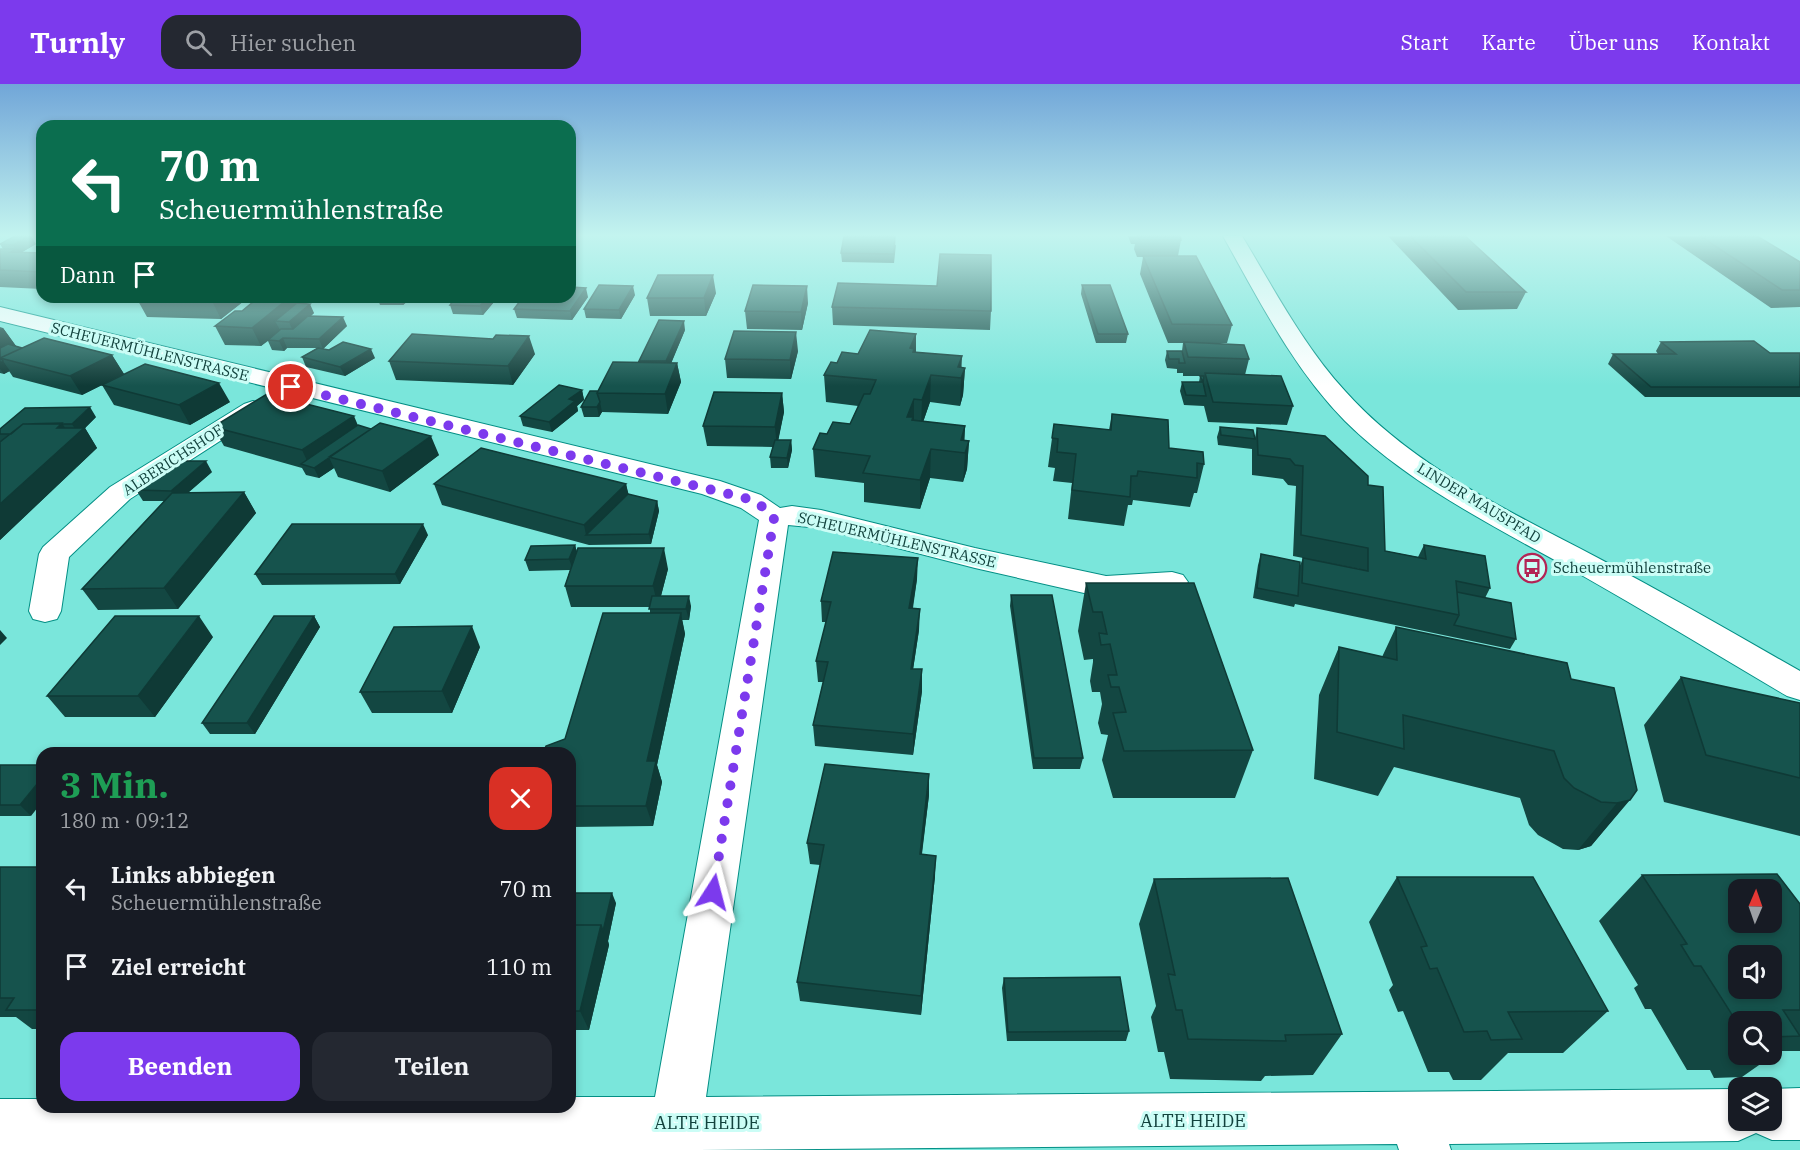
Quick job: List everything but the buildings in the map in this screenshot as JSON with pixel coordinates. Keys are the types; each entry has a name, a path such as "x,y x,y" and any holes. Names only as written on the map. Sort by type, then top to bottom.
{"street":[{"name":"LINDER MAUSPFAD","path":"1262,286 1289,331 1321,376 1353,414 1400,456 1477,505 1658,604 1800,687"},
{"name":"SCHEUERMÜHLENSTRASSE","path":"0,314 734,495 763,507 774,518 792,515 821,519 992,562 1106,586 1172,582"},
{"name":"ALBERICHSHOF","path":"45,611 54,554 120,493 291,387"},
{"path":"674,1137 774,518"},
{"path":"1782,1114 1800,1114"},
{"name":"ALTE HEIDE","path":"0,1125 674,1137 1419,1135 1728,1116"}],"place":[{"name":"Scheuermühlenstraße","path":"1532,568"}],"route":[{"path":"291,387 668,477 745,498 763,507 774,518 713,892"}]}
